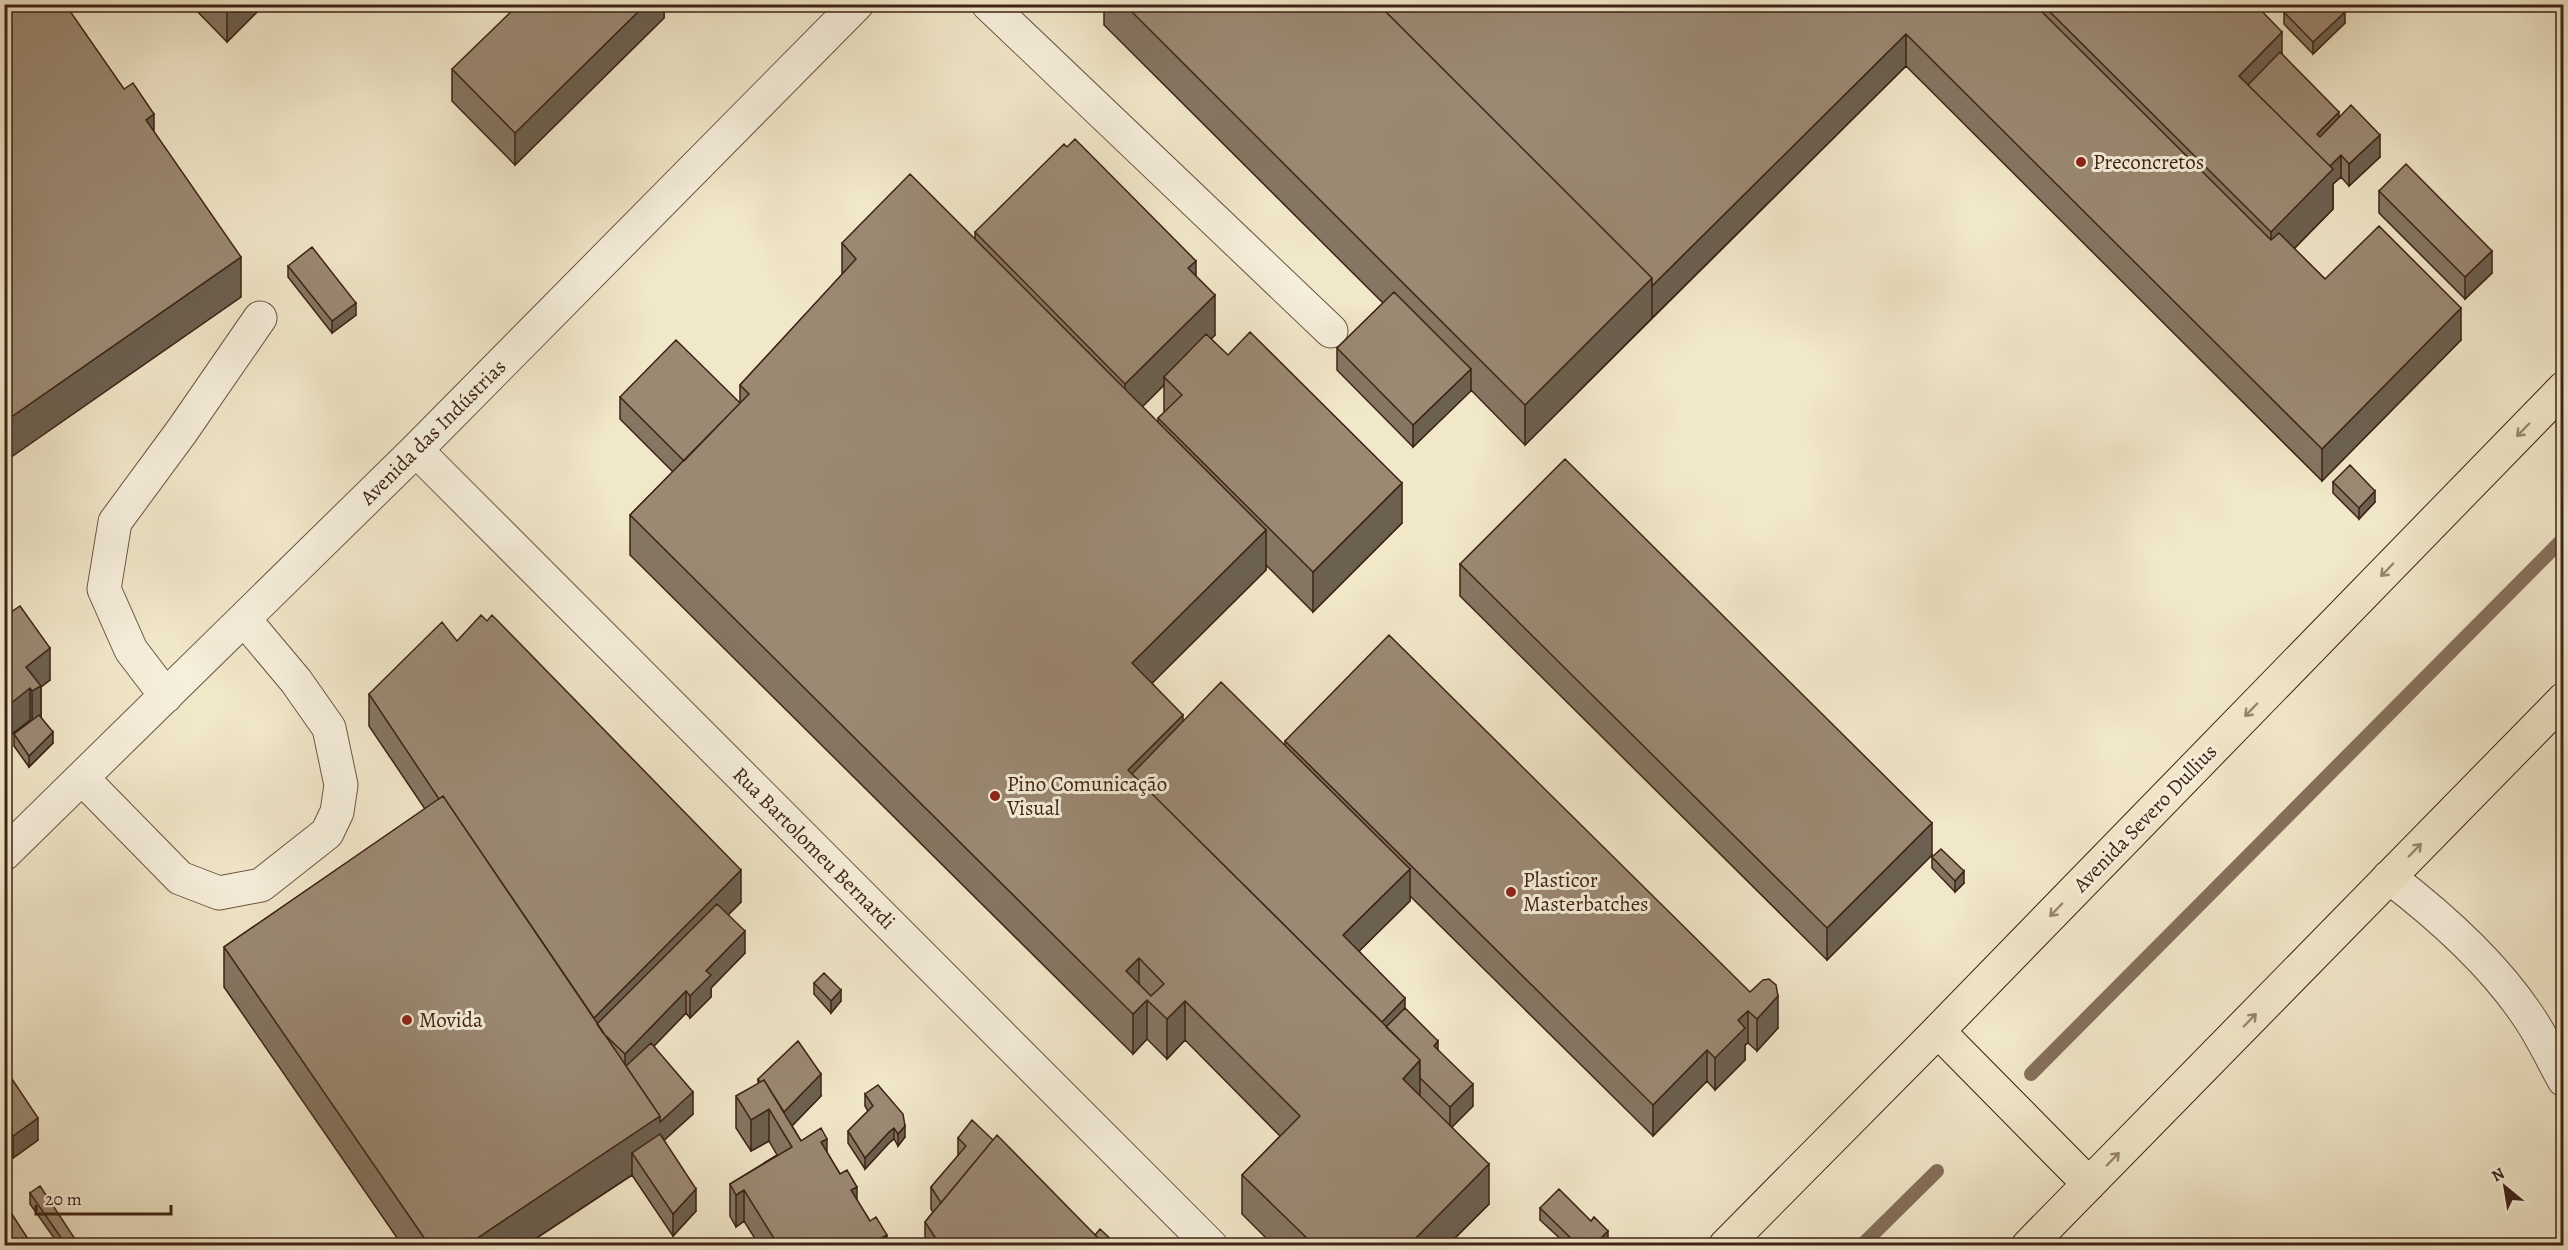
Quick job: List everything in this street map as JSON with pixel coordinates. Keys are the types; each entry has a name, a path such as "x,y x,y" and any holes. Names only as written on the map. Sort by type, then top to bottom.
{"main road":[{"name":"Avenida Severo Dullius","path":"1725,1245 1938,1031 2564,388"},
{"path":"2028,1245 2564,699"},
{"path":"1938,1031 2089,1184"}],"street":[{"name":"Avenida das Indústrias","path":"4,854 416,450 857,4"},
{"path":"988,4 1331,331"},
{"path":"166,696 131,650 104,589 115,522 182,431 260,318"},
{"name":"Rua Bartolomeu Bernardi","path":"416,450 1211,1245"},
{"path":"82,778 180,878 219,893 261,885 327,833 337,812 341,785 329,728 296,681 243,619"},
{"path":"2389,877 2432,909 2487,965 2528,1016 2564,1080"}],"building":[{"path":"4,4 65,4 124,89 133,83 154,114 146,120 241,257 4,422"},
{"path":"519,4 646,4 515,133 452,69"},
{"path":"1124,4 1378,4 1652,278 1525,405"},
{"path":"1378,4 2039,4 2039,9 2271,240 2279,233 2325,279 2379,226 2461,308 2322,449 1906,34 1652,286 1652,278"},
{"path":"2042,4 2255,4 2282,32 2239,76 2333,169 2271,232"},
{"path":"2292,4 2338,4 2345,12 2313,42 2284,12"},
{"path":"2280,52 2339,112 2317,134 2320,137 2351,105 2380,135 2349,164 2341,155 2330,166 2248,85"},
{"path":"1075,139 1196,261 1188,268 1215,295 1125,384 975,232 1064,144 1067,147"},
{"path":"2406,164 2492,251 2465,277 2379,191"},
{"path":"910,174 1266,530 1132,663 1183,715 1128,770 1420,1060 1403,1079 1489,1164 1409,1245 1314,1245 1242,1175 1300,1116 1185,1001 1167,1019 1147,1000 1133,1014 630,515 749,394 740,385 856,259 842,243","holes":["1139,958 1164,984 1151,996 1126,971"]},
{"path":"312,247 356,303 332,321 288,266"},
{"path":"1394,292 1471,369 1413,425 1337,348"},
{"path":"1250,332 1402,483 1313,572 1158,418 1182,395 1164,377 1206,334 1228,355"},
{"path":"676,340 740,403 684,461 620,397"},
{"path":"1565,459 1932,823 1827,928 1460,564"},
{"path":"2350,465 2375,491 2359,508 2333,482"},
{"path":"4,604 11,613 4,617"},
{"path":"20,606 50,648 26,667 41,686 32,691 30,688 4,709 4,617"},
{"path":"481,615 487,621 492,615 741,870 594,1018 443,796 439,799 369,694 442,622 457,641"},
{"name":"Plasticor Masterbatches","path":"1389,635 1750,992 1763,980 1769,979 1776,985 1778,996 1757,1019 1748,1011 1738,1020 1745,1028 1715,1058 1707,1050 1653,1105 1285,741"},
{"path":"1221,682 1410,869 1343,935 1405,998 1382,1022 1132,774"},
{"path":"39,715 53,732 29,756 14,734"},
{"name":"Movida","path":"443,796 660,1116 467,1245 429,1245 224,947"},
{"path":"1941,849 1964,871 1955,881 1932,857"},
{"path":"717,904 745,931 706,971 711,975 690,996 686,991 625,1054 597,1024"},
{"path":"824,973 841,990 831,1001 814,983"},
{"path":"1405,1008 1438,1041 1434,1046 1473,1084 1450,1107 1420,1078 1420,1060 1386,1027"},
{"path":"4,1038 11,1045 4,1052"},
{"path":"798,1041 821,1074 784,1112 764,1080 760,1082 758,1079"},
{"path":"651,1043 693,1092 660,1122 660,1116 626,1066"},
{"path":"4,1067 38,1118 13,1136 4,1123"},
{"path":"764,1080 801,1141 821,1128 827,1139 821,1142 840,1174 847,1170 857,1187 851,1190 870,1221 876,1217 887,1235 881,1238 885,1245 778,1245 744,1190 736,1195 730,1184 792,1147 769,1109 751,1120 736,1096"},
{"path":"878,1085 903,1114 905,1126 898,1134 894,1128 889,1132 865,1158 848,1131 873,1106 865,1094"},
{"path":"972,1120 993,1140 941,1203 931,1187 966,1146 958,1138"},
{"path":"660,1134 696,1189 673,1214 632,1153"},
{"path":"997,1135 1105,1245 940,1245 925,1222"},
{"path":"40,1186 75,1239 66,1245 30,1193"},
{"path":"1559,1189 1591,1221 1594,1217 1608,1231 1594,1245 1578,1245 1540,1208"},
{"path":"4,1202 32,1245 4,1245"},
{"path":"1100,1229 1117,1245 1105,1245 1095,1235"}],"waterway":[{"path":"2031,1074 2564,538"},
{"path":"1861,1246 1937,1171"}],"place":[{"name":"Preconcretos","path":"2081,162"},
{"name":"Pino Comunicação Visual","path":"995,796"},
{"name":"Plasticor Masterbatches","path":"1511,892"},
{"name":"Movida","path":"407,1020"}]}
